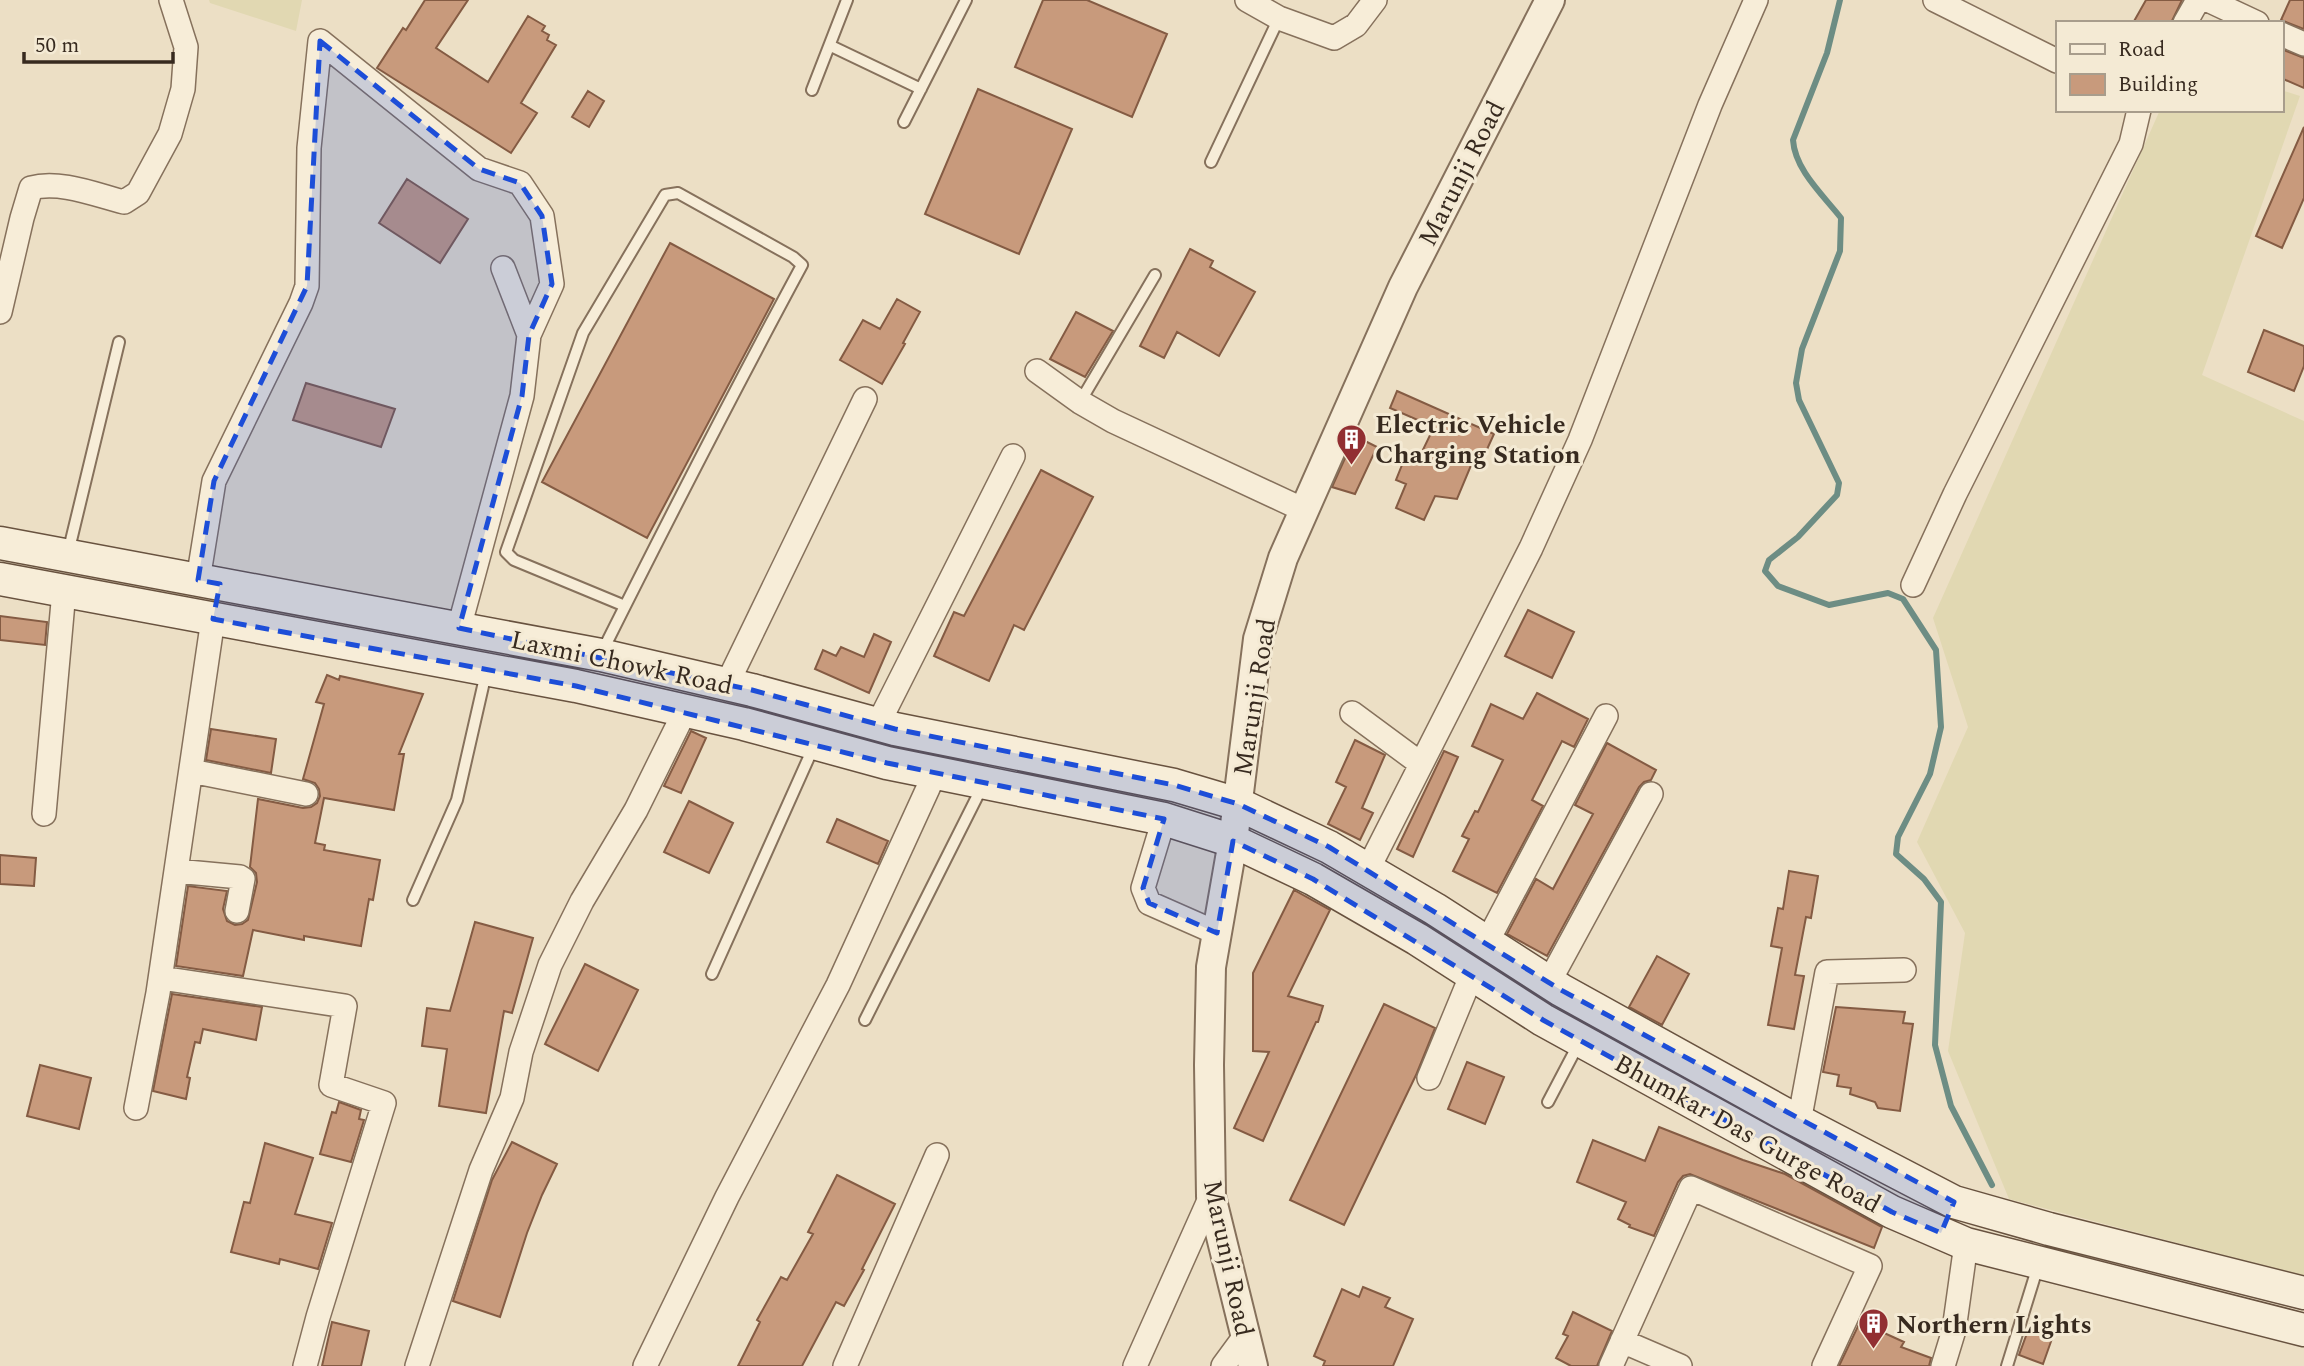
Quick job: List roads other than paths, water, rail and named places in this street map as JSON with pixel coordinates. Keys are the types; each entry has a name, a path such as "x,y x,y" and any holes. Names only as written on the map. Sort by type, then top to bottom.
{"main road":[{"name":"Laxmi Chowk Road","path":"0,543 601,655 727,684 878,724 1174,785 1238,804"},
{"name":"Laxmi Chowk Road","path":"0,579 576,686 678,709 887,763 1164,819 1233,841"},
{"path":"209,582 213,619"},
{"path":"678,709 684,674"},
{"name":"Bhumkar Das Gurge Road","path":"1238,804 1329,847 1549,982 1791,1117 1954,1202 2049,1229 2304,1293"},
{"name":"Bhumkar Das Gurge Road","path":"1233,841 1313,879 1417,939 1580,1041 1892,1212 1953,1238 2039,1263 2304,1330"},
{"path":"1532,1013 1549,982"},
{"path":"1767,1143 1791,1117"},
{"path":"1953,1238 1954,1202"}],"street":[{"path":"0,312 31,188 42,185 60,187 124,202 138,193 170,134 183,89 186,47 171,0"},
{"path":"1247,0 1279,18 1334,38 1356,24 1375,0"},
{"name":"Marunji Road","path":"1253,1366 1211,1196 1209,1065 1211,967 1233,841 1258,639 1283,558 1402,287 1550,0"},
{"path":"1368,869 1531,548 1580,440 1705,118 1756,0"},
{"path":"1935,0 2056,60"},
{"path":"2186,21 2198,0"},
{"path":"2208,0 2253,21"},
{"path":"2283,35 2304,44"},
{"path":"209,582 214,481 302,303 307,286 309,148 320,41 479,169 520,183 542,216 552,284 529,335 522,396 459,628"},
{"path":"1913,584 1955,494 2131,144 2138,112"},
{"path":"503,268 529,335"},
{"path":"1037,371 1080,402 1113,421 1304,510"},
{"path":"727,684 865,399"},
{"path":"878,724 1013,456"},
{"path":"44,814 64,591"},
{"path":"136,1108 161,978 213,619"},
{"path":"417,1366 481,1170 512,1098 520,1052 550,965 582,901 636,810 678,709"},
{"path":"1352,713 1421,764"},
{"path":"1487,942 1606,716"},
{"path":"191,771 306,794"},
{"path":"645,1366 727,1197 838,985 935,773"},
{"path":"1549,982 1651,794"},
{"path":"1164,819 1143,888 1149,903 1217,933"},
{"path":"176,871 240,877 243,879 237,911"},
{"path":"1791,1117 1827,972 1904,970"},
{"path":"1429,1078 1472,974"},
{"path":"161,978 345,1006 331,1085 384,1103 305,1366"},
{"path":"845,1366 937,1155"},
{"path":"1611,1366 1691,1188 1870,1266 1824,1366"},
{"path":"1135,1366 1211,1196"},
{"path":"1944,1366 1954,1330 1953,1238"},
{"path":"1223,1366 1245,1336"},
{"path":"1622,1341 1681,1366"}],"lane":[{"path":"812,90 847,0"},
{"path":"904,122 966,0"},
{"path":"1211,162 1279,18"},
{"path":"831,46 921,89"},
{"path":"601,655 802,265 793,257 678,193 665,195 583,333 506,552 514,560 625,606"},
{"path":"1080,402 1155,275"},
{"path":"67,555 119,342"},
{"path":"413,900 457,800 487,670"},
{"path":"712,974 815,744"},
{"path":"865,1020 984,783"},
{"path":"1548,1102 1580,1041"},
{"path":"2007,1366 2039,1263"}],"waterway":[{"path":"1840,0 1827,53 1793,140 1804,172 1841,218 1840,251 1802,349 1796,383 1799,400 1839,483 1837,495 1798,537 1769,560 1765,571 1778,586 1829,605 1888,593 1903,599 1936,650 1941,727 1930,774 1898,837 1896,854 1924,879 1941,902 1935,1045 1951,1106 1992,1185"}],"place":[{"name":"Electric Vehicle Charging Station","path":"1352,466"},
{"name":"Northern Lights","path":"1873,1351"}]}
